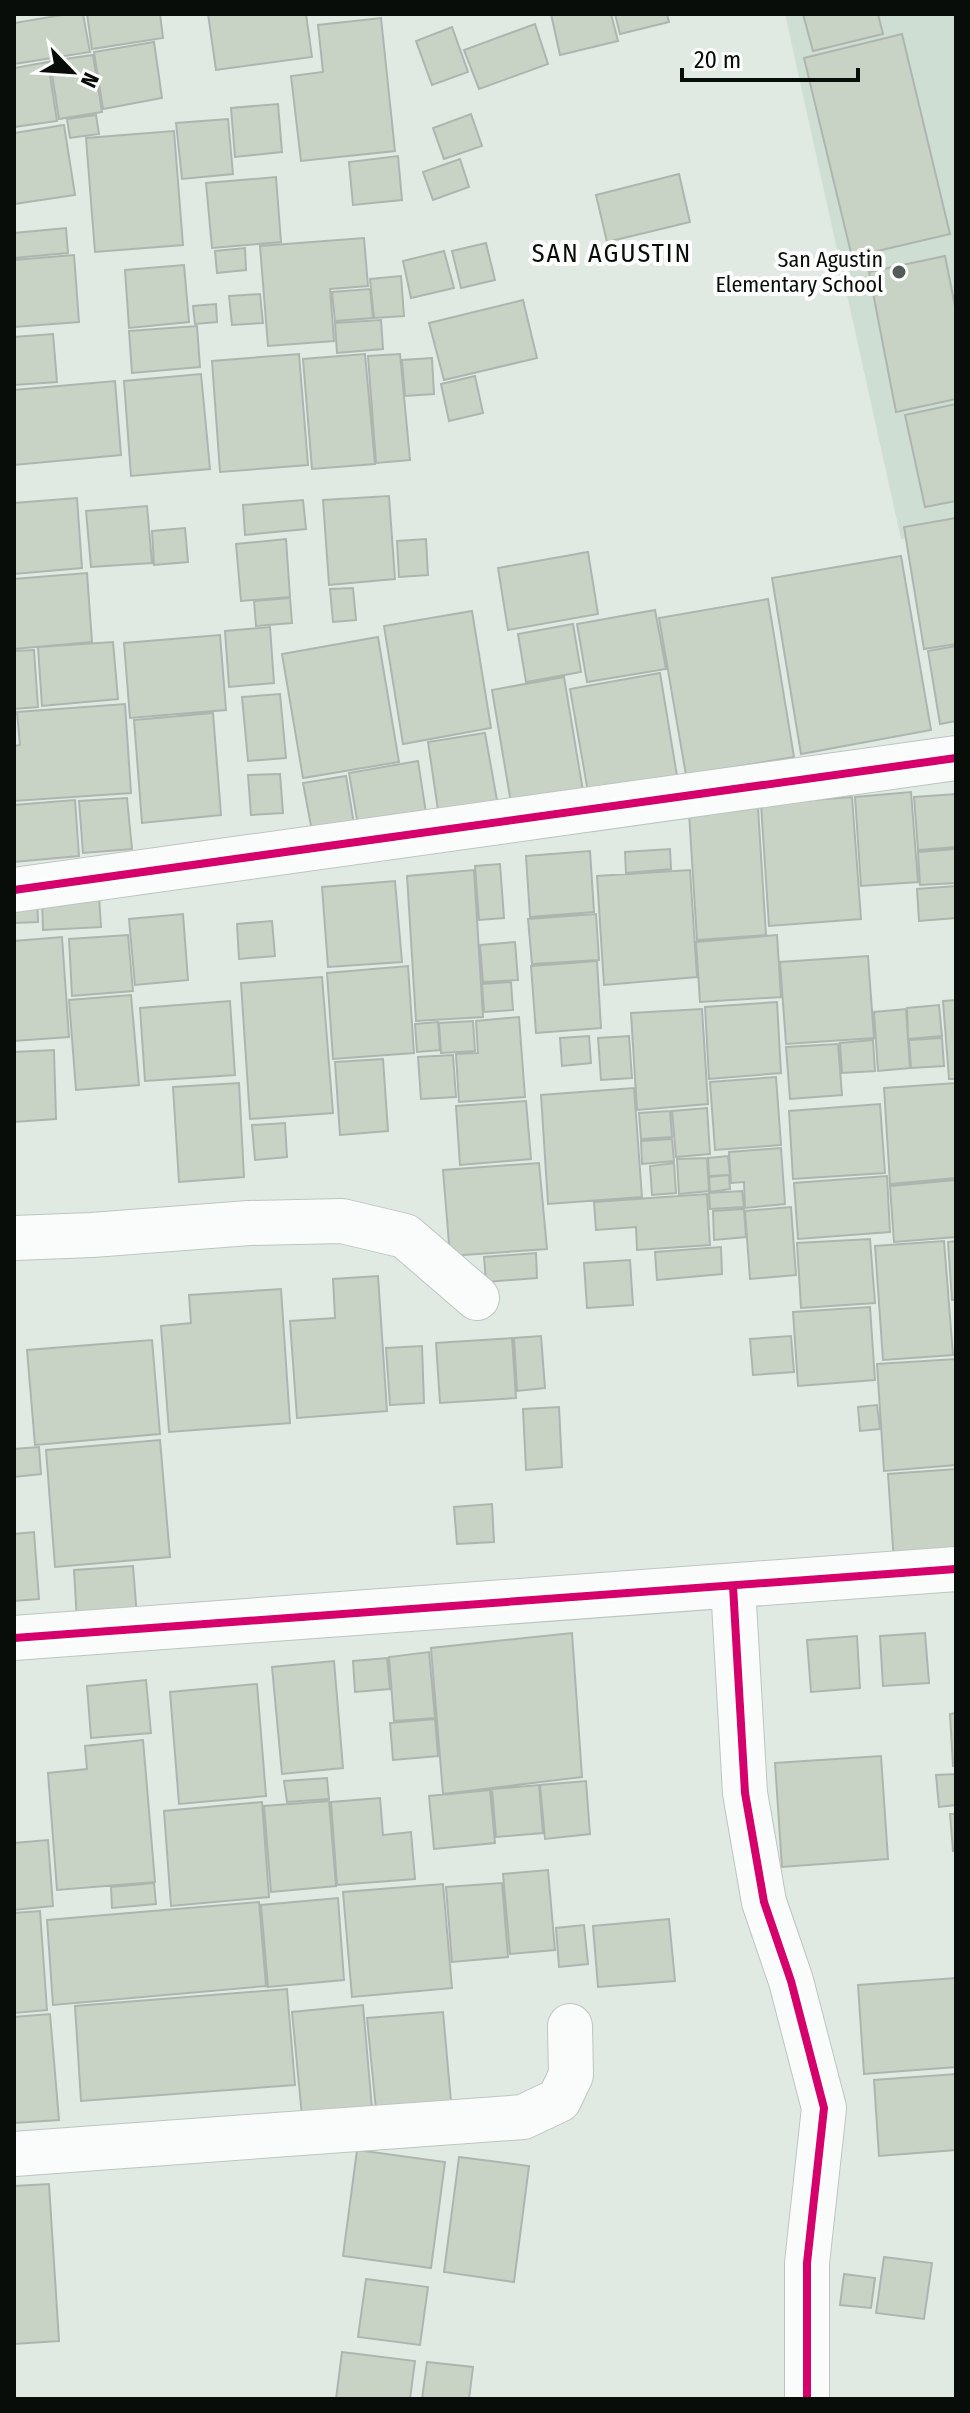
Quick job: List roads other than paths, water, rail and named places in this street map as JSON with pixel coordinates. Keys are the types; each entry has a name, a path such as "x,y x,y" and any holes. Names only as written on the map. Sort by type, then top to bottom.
{"street":[{"path":"14,890 956,758"},
{"path":"14,1238 249,1223 342,1221 405,1236 477,1298"},
{"path":"14,1638 956,1569"},
{"path":"733,1586 745,1793 764,1902 791,1981 824,2108 807,2263 807,2399"},
{"path":"14,2154 523,2117 559,2100 571,2075 570,2026"}],"place":[{"name":"San Agustin Elementary School","path":"899,272"}],"district":[{"name":"SAN AGUSTIN","path":"612,253"}]}
